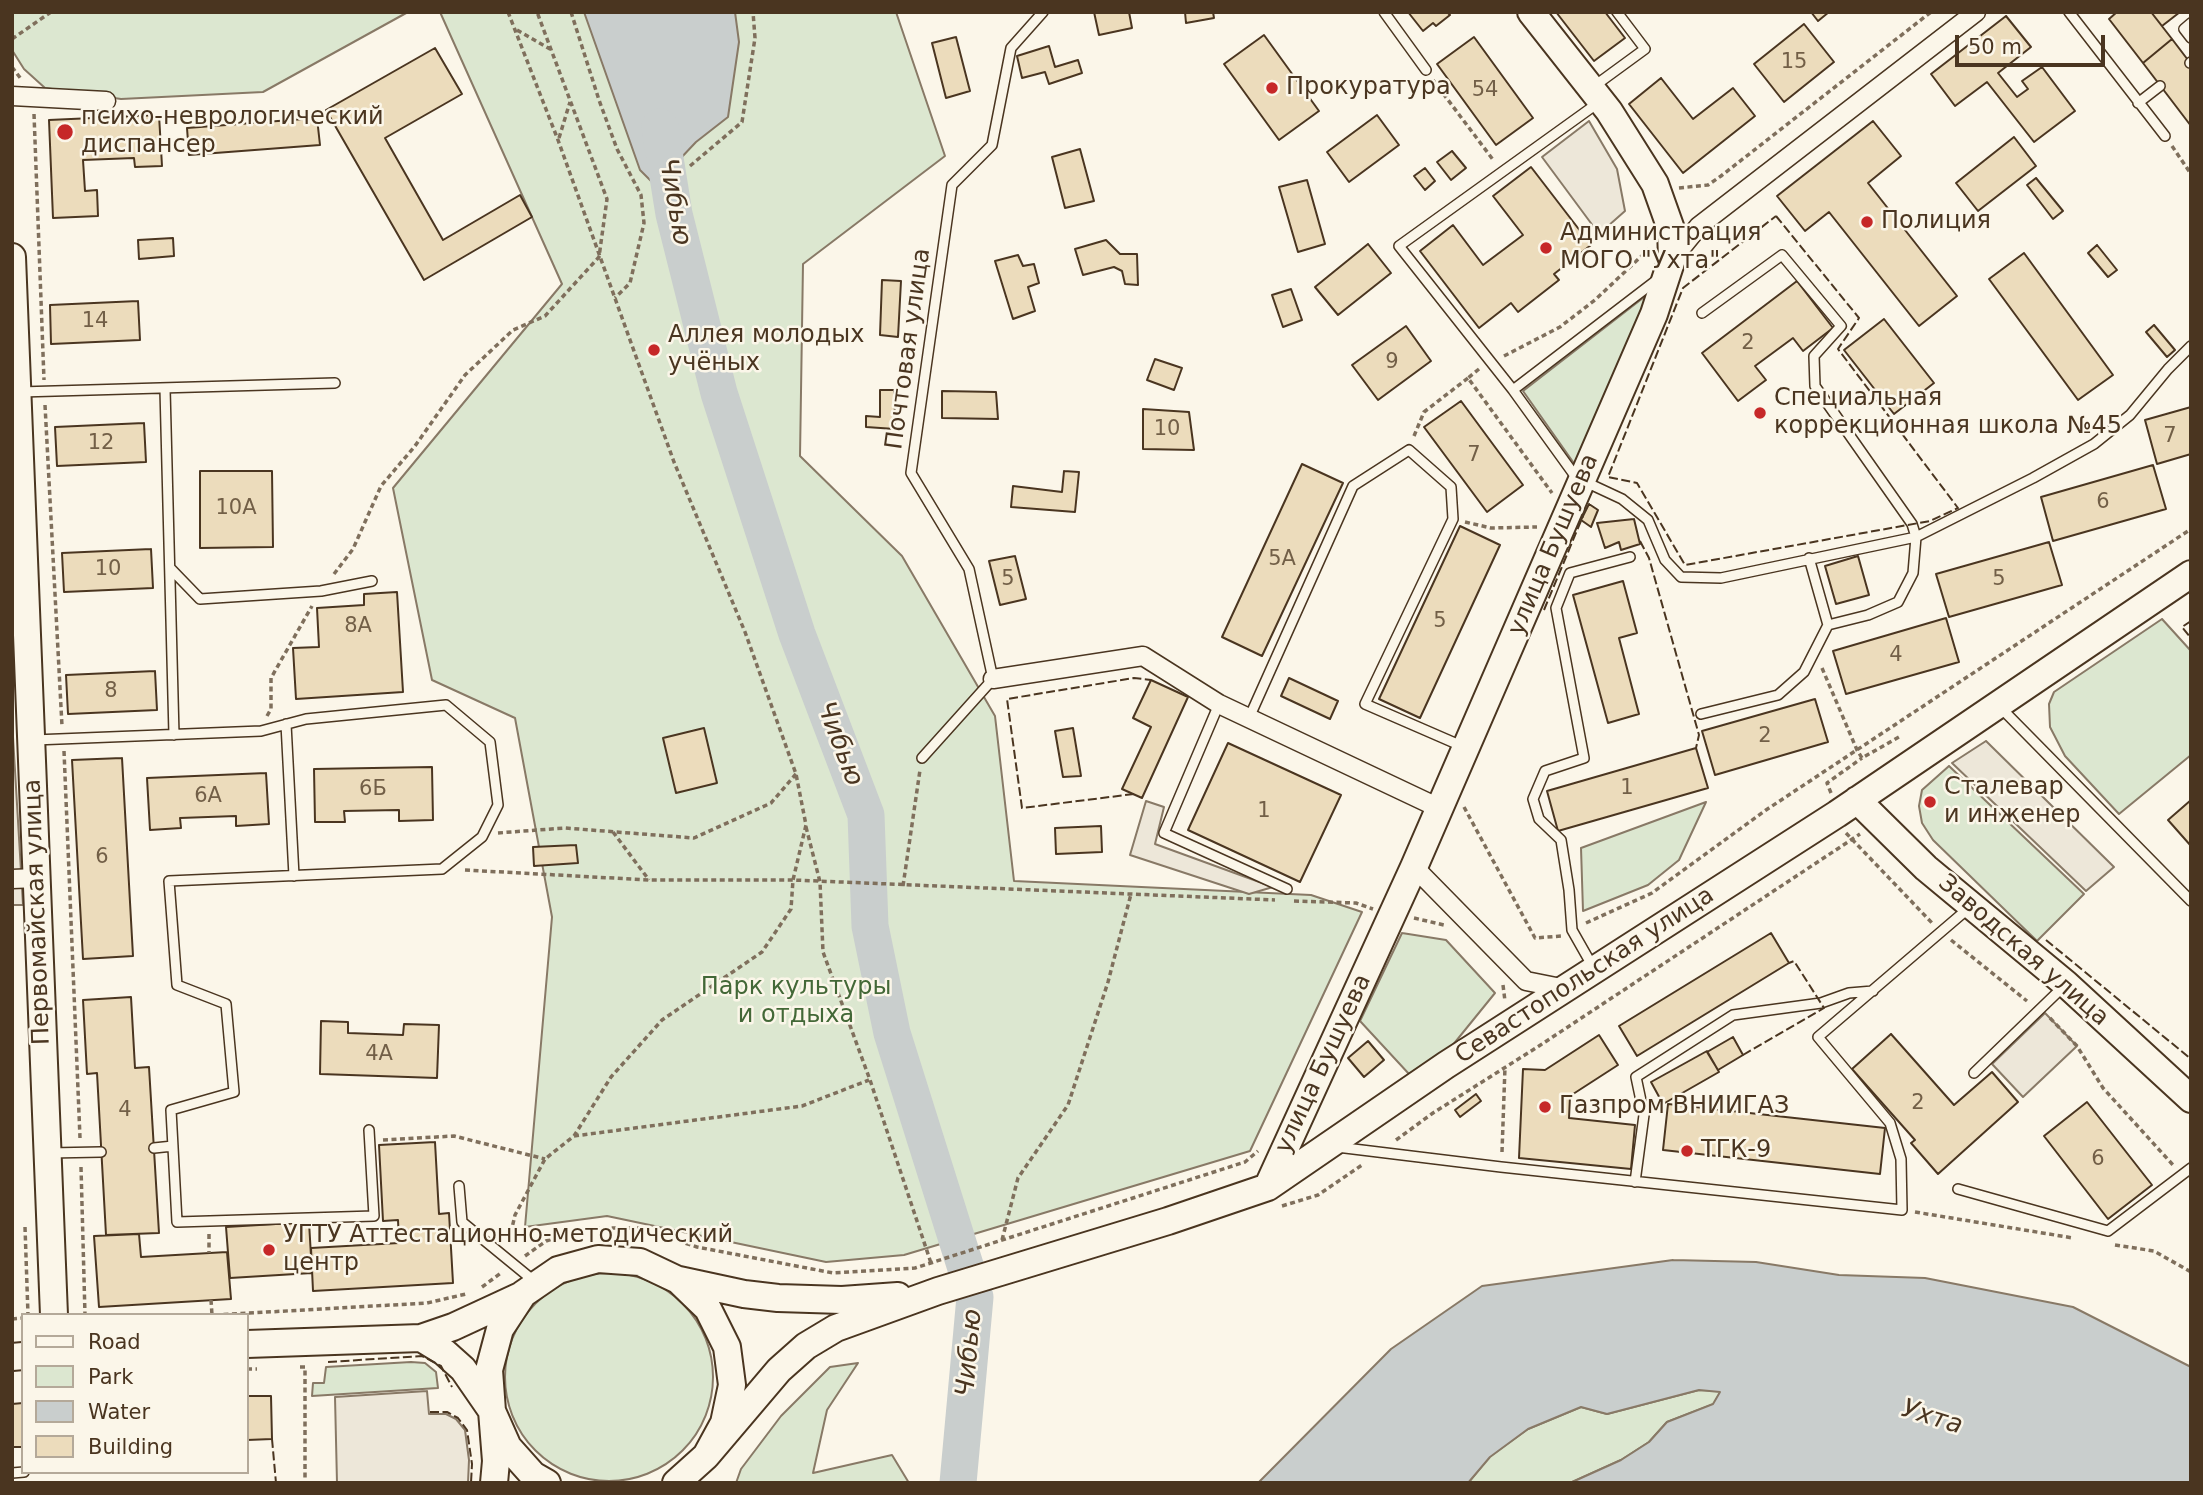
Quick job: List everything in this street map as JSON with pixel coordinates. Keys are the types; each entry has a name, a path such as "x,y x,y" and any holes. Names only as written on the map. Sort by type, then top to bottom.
{"main road":[{"path":"1531,12 1598,90 1655,184 1671,229 1670,265"},
{"name":"улица Бушуева","path":"1268,1187 1466,748 1654,314 1670,265"},
{"name":"Первомайская улица","path":"13,273 18,393 18,527 32,740 25,879 48,1153 54,1313"},
{"name":"Севастопольская улица","path":"706,1456 762,1389 806,1346 836,1328 938,1291 1230,1202 1268,1187 1446,1065 1847,807 2191,574"},
{"name":"Заводская улица","path":"1847,807 1926,867 2066,984 2191,1099"},
{"path":"248,1344 421,1339 453,1327 531,1289 558,1270 598,1259 640,1262 678,1279 708,1309 727,1347 732,1385 724,1423 706,1456 676,1483"},
{"name":"Севастопольская улица","path":"678,1279 744,1294 810,1300 874,1298 938,1291"},
{"path":"494,1483 496,1461 489,1370 491,1359 499,1329 531,1289"},
{"path":"421,1339 444,1352 463,1369 492,1411 508,1447 533,1475 547,1483"}],"street":[{"name":"улица Бушуева","path":"1670,265 1699,226 1976,12"},
{"path":"12,96 106,101"},
{"path":"993,680 1143,656 1219,704 1439,808"},
{"path":"1414,867 1526,981 1566,989"}],"lane":[{"name":"Почтовая улица","path":"993,680 969,569 911,473 952,185 992,145 1011,48 1043,12"},
{"path":"1384,12 1426,70"},
{"path":"1617,12 1645,49 1502,172 1399,246 1582,480 1622,499 1648,520 1665,560 1681,577 1721,578 1916,537 2021,485 2094,444 2130,415 2191,346"},
{"path":"2068,12 2165,136"},
{"path":"2191,23 2184,29 2191,38"},
{"path":"2137,103 2160,86"},
{"path":"1702,313 1782,255 1841,326 1814,356 1815,386 1912,524 1916,537 1913,573 1898,602 1868,615 1828,625"},
{"path":"1513,390 1670,265"},
{"path":"18,393 335,383"},
{"path":"165,389 174,735"},
{"path":"1249,718 1353,486 1409,450 1451,487 1453,519 1365,704 1466,748"},
{"path":"1594,970 1572,929 1561,840 1539,819 1533,799 1545,771 1584,758 1556,608 1570,573 1630,557"},
{"path":"1701,714 1778,695 1804,672 1828,625 1809,558"},
{"path":"170,568 200,599 321,591 372,581"},
{"path":"922,758 993,680"},
{"path":"1219,704 1164,833 1287,890"},
{"path":"32,740 261,731 306,719 446,705 490,742 498,805 482,837 442,869 169,881 177,985 226,1004 234,1092 171,1110 177,1222 374,1216 369,1130"},
{"path":"1998,705 2191,901"},
{"path":"286,724 294,876"},
{"path":"1328,1146 1902,1210 1901,1159 1890,1123 1818,1037 1971,905"},
{"path":"1974,1073 2066,984"},
{"path":"1635,1182 1644,1115 1636,1077 1733,1015 1821,1003 1849,993 1873,991"},
{"path":"154,1148 173,1146"},
{"path":"48,1153 101,1152"},
{"path":"1958,1189 2108,1231 2191,1167"},
{"path":"459,1186 462,1222 505,1257 531,1289"}],"path":[{"path":"12,39 51,12"},
{"path":"508,12 558,140 674,462 745,632 796,774 820,882 823,952 870,1080 931,1263 1245,1163 1262,1147"},
{"path":"261,731 271,709 271,678 321,591 353,550 381,486 415,446 465,374 513,330 545,316 598,257 607,199 537,12"},
{"path":"571,12 617,149 641,195 644,223 630,283 614,298"},
{"path":"690,166 742,121 755,38 753,12"},
{"path":"1669,181 1678,188 1708,185 1931,12"},
{"path":"515,29 551,50"},
{"path":"12,67 34,97 45,392 63,738 85,1313"},
{"path":"1426,70 1502,172"},
{"path":"558,140 571,100"},
{"path":"2165,136 2191,174"},
{"path":"1409,450 1424,412 1489,361 1517,351 1560,327 1595,300 1671,229"},
{"path":"1468,378 1554,496"},
{"path":"1453,519 1491,528 1541,527"},
{"path":"1815,650 1862,758"},
{"path":"1899,737 1862,758 1827,783 1847,807 1851,839 1941,932 2039,1011 2045,1013 2077,1046 2103,1088 2182,1176"},
{"path":"903,886 922,758"},
{"path":"482,837 565,828 694,838 771,803 796,774"},
{"path":"501,1273 514,1215 545,1159 574,1136 611,1077 662,1020 762,952 791,909 793,880 806,825"},
{"path":"613,832 649,880"},
{"path":"442,869 649,880 793,880 1276,900"},
{"path":"1002,1241 1018,1178 1068,1105 1108,982 1131,894"},
{"path":"1290,901 1356,903 1392,916 1449,926"},
{"path":"1495,976 1504,986 1506,1005"},
{"path":"1501,1167 1505,1067"},
{"path":"574,1136 802,1106 870,1080"},
{"path":"370,1141 454,1136 545,1159"},
{"path":"1902,1210 2075,1238"},
{"path":"2115,1244 2154,1251 2191,1272"},
{"path":"211,1300 212,1313"},
{"path":"293,1367 305,1367 306,1483"},
{"path":"248,1369 258,1369"}],"green space":[{"path":"12,12 408,12 263,92 121,99 45,88 24,69 12,50"},
{"name":"Парк культуры и отдыха","path":"440,12 896,12 945,156 803,264 800,456 902,556 995,716 1014,881 1311,895 1362,912 1250,1151 904,1255 826,1262 607,1216 525,1227 552,917 515,718 432,680 393,488 562,284"},
{"path":"1652,291 1578,469 1523,391"},
{"path":"2162,619 2191,651 2191,755 2119,814 2065,756 2050,727 2049,704 2054,692"},
{"path":"1949,766 2084,894 2037,941 1933,840 1922,823 1919,806 1922,790"},
{"path":"1706,802 1679,860 1648,885 1583,911 1581,848"},
{"path":"1402,933 1446,940 1495,993 1452,1046 1409,1074 1360,1021"},
{"path":"609,1273 649,1281 667,1290 683,1303 696,1319 705,1337 713,1377 705,1417 696,1435 683,1451 667,1464 649,1473 609,1481 569,1473 551,1464 535,1451 522,1435 513,1417 505,1377 513,1337 522,1319 535,1303 551,1290 569,1281"},
{"path":"425,1363 436,1372 438,1388 312,1396 313,1383 324,1383 326,1367"},
{"path":"858,1363 827,1410 813,1473 892,1455 909,1483 736,1483 741,1469 781,1416 830,1367"},
{"path":"1699,1390 1721,1391 1714,1404 1667,1422 1649,1442 1621,1460 1570,1483 1468,1483 1489,1457 1528,1429 1581,1407 1607,1414"}],"shaded area":[{"path":"1589,121 1617,169 1625,211 1599,234 1542,157"},
{"path":"12,720 23,905 12,905"},
{"path":"1986,741 2114,867 2086,891 1952,763"},
{"path":"1146,801 1164,807 1155,844 1273,887 1249,894 1130,855"},
{"path":"2045,1013 2077,1046 2023,1097 1992,1064"},
{"path":"427,1391 429,1414 446,1414 456,1419 465,1430 469,1460 468,1483 337,1483 335,1397"}],"water":[{"path":"584,12 735,12 739,42 728,117 696,142 679,160 681,172 654,184 640,170"},
{"name":"Ухта","path":"1673,1260 1756,1262 1839,1275 1925,1278 2073,1307 2191,1367 2191,1483 1570,1483 1621,1460 1649,1442 1667,1422 1713,1404 1720,1392 1699,1390 1607,1414 1581,1407 1528,1429 1490,1457 1468,1483 1258,1483 1391,1349 1482,1286"}],"building":[{"path":"1094,12 1129,12 1132,28 1099,35"},
{"path":"1185,12 1213,12 1214,18 1186,23"},
{"path":"1408,12 1447,12 1450,15 1436,26 1433,23 1423,31"},
{"path":"1556,12 1605,12 1625,38 1594,61"},
{"path":"1811,12 1829,12 1818,21"},
{"path":"2117,12 2151,12 2172,39 2143,63 2109,19"},
{"path":"2151,12 2180,12 2162,26"},
{"path":"2006,16 2031,47 1998,73 2017,97 2028,89 2022,81 2042,67 2075,111 2034,142 1987,82 1955,106 1931,74"},
{"path":"1804,24 1834,62 1784,102 1754,64"},
{"name":"Прокуратура","path":"1264,35 1319,111 1279,140 1224,64"},
{"path":"956,37 970,91 946,98 932,43"},
{"path":"1474,37 1533,118 1496,145 1437,64"},
{"path":"2172,39 2191,64 2191,126 2143,63"},
{"path":"1049,46 1055,67 1078,60 1082,73 1049,84 1045,72 1022,78 1017,56"},
{"path":"435,48 462,94 385,138 443,240 520,195 532,217 424,280 326,110"},
{"path":"1661,78 1693,119 1733,88 1755,116 1683,173 1629,104"},
{"path":"159,115 162,166 135,167 134,158 83,160 85,191 97,190 98,216 53,218 49,120"},
{"path":"1377,115 1399,145 1349,182 1327,152"},
{"path":"317,118 320,145 189,155 187,128"},
{"name":"Полиция","path":"1873,121 1901,156 1868,183 1957,296 1919,326 1829,212 1805,231 1777,196"},
{"path":"2014,137 2036,166 1978,211 1956,183"},
{"path":"1080,149 1094,201 1065,208 1052,157"},
{"path":"1452,151 1466,168 1451,180 1437,162"},
{"name":"Администрация МОГО \"Ухта\"","path":"1531,167 1591,245 1554,274 1559,280 1518,312 1511,303 1479,328 1420,251 1453,225 1483,265 1523,235 1493,196"},
{"path":"1425,168 1435,181 1425,190 1414,176"},
{"path":"2036,178 2063,211 2053,219 2027,185"},
{"path":"1307,180 1325,244 1298,252 1279,187"},
{"path":"173,238 174,256 139,259 138,240"},
{"path":"1106,240 1120,254 1137,254 1138,285 1125,284 1122,271 1114,267 1083,275 1075,249"},
{"path":"1368,244 1391,273 1338,315 1315,287"},
{"path":"2097,245 2117,270 2108,277 2088,253"},
{"path":"2024,253 2113,375 2078,400 1989,279"},
{"path":"1018,255 1023,266 1034,264 1039,283 1028,287 1035,311 1013,319 995,261"},
{"path":"882,280 901,281 898,337 880,335"},
{"path":"1797,281 1833,328 1803,351 1793,338 1755,366 1766,380 1738,401 1702,353"},
{"path":"1291,289 1302,320 1283,327 1272,295"},
{"path":"138,301 140,340 51,344 50,305"},
{"path":"1884,319 1934,383 1894,414 1844,350"},
{"path":"2154,325 2175,350 2167,357 2146,332"},
{"path":"1406,326 1431,361 1378,400 1352,365"},
{"path":"1155,359 1182,368 1174,390 1147,380"},
{"path":"880,390 894,390 895,429 866,427 866,416 880,417"},
{"path":"942,391 996,392 998,419 942,418"},
{"path":"1461,401 1523,485 1487,512 1424,427"},
{"path":"2191,407 2191,454 2157,464 2145,420"},
{"path":"1143,409 1189,412 1194,450 1143,449"},
{"path":"144,423 146,462 57,466 55,427"},
{"path":"1302,464 1343,483 1262,656 1222,637"},
{"path":"2153,465 2166,509 2053,541 2041,497"},
{"path":"200,471 272,471 273,547 200,548"},
{"path":"1064,471 1079,472 1075,512 1011,507 1013,486 1062,492"},
{"path":"1589,504 1598,510 1591,527 1581,520"},
{"path":"1634,519 1640,544 1621,550 1619,542 1605,548 1597,523"},
{"path":"1460,526 1500,545 1420,718 1379,699"},
{"path":"2049,542 2062,585 1949,617 1936,574"},
{"path":"151,549 153,588 64,592 62,553"},
{"path":"1015,556 1026,599 1000,605 989,561"},
{"path":"1858,556 1869,595 1836,604 1825,566"},
{"path":"1623,581 1637,633 1619,638 1639,714 1608,723 1573,595"},
{"path":"397,592 403,692 296,699 293,648 319,647 317,608 364,605 364,594"},
{"path":"1946,618 1959,662 1846,694 1833,651"},
{"path":"155,671 157,710 68,714 66,675"},
{"path":"1289,678 1338,701 1330,719 1281,696"},
{"path":"1151,680 1188,697 1142,798 1122,789 1151,727 1133,718"},
{"path":"1815,699 1828,742 1715,775 1702,731"},
{"path":"704,728 717,783 676,793 663,738"},
{"path":"1073,728 1081,776 1063,777 1055,731"},
{"path":"1228,743 1341,795 1300,882 1188,830"},
{"path":"1696,748 1708,788 1558,831 1547,791"},
{"path":"122,758 133,956 83,959 72,760"},
{"path":"432,767 433,820 399,821 399,810 344,811 345,822 315,822 314,769"},
{"path":"266,773 269,824 236,826 236,816 180,818 181,828 150,830 147,778"},
{"path":"2191,800 2191,846 2168,820"},
{"path":"1101,826 1102,852 1056,854 1055,828"},
{"path":"576,845 578,863 534,866 533,847"},
{"path":"1771,933 1789,963 1637,1056 1619,1026"},
{"path":"131,997 135,1068 149,1067 159,1233 106,1235 97,1073 87,1074 83,1000"},
{"path":"321,1021 348,1022 348,1033 403,1035 404,1024 439,1025 437,1078 320,1074"},
{"path":"1891,1034 1954,1105 1992,1072 2018,1102 1938,1174 1911,1143 1915,1140 1852,1069"},
{"name":"Газпром ВНИИГАЗ","path":"1599,1035 1618,1065 1570,1096 1569,1118 1635,1125 1631,1169 1519,1158 1523,1069 1545,1070"},
{"path":"1733,1037 1743,1055 1718,1070 1707,1052"},
{"path":"1368,1041 1384,1060 1364,1077 1348,1058"},
{"path":"1707,1051 1719,1072 1663,1104 1651,1082"},
{"path":"1476,1094 1481,1101 1460,1117 1455,1110"},
{"path":"2087,1102 2152,1185 2108,1219 2044,1136"},
{"path":"1668,1104 1885,1128 1880,1174 1663,1150"},
{"path":"435,1142 439,1214 449,1213 453,1283 313,1291 311,1248 399,1243 398,1220 383,1221 379,1145"},
{"name":"УГТУ Аттестационно-методический центр","path":"309,1222 312,1273 230,1278 226,1227"},
{"path":"139,1234 141,1257 227,1252 231,1299 99,1307 94,1236"},
{"path":"248,1396 271,1396 272,1439 248,1440"},
{"path":"21,1403 21,1447 12,1447 12,1404"}],"waterway":[{"name":"Чибью","path":"660,127 674,214 719,393 797,634 866,815 870,926 892,1033 975,1297 958,1483"}],"fence":[{"path":"1776,216 1859,318 1838,349 1958,508 1930,521 1685,565 1637,483 1608,477 1683,288 1776,216"},
{"path":"1544,610 1583,516"},
{"path":"1640,541 1649,558 1699,735 1696,748"},
{"path":"2191,621 2182,627 2191,638"},
{"path":"1134,794 1022,808 1007,699 1134,678 1151,680"},
{"path":"2046,940 2191,1059"},
{"path":"1743,1055 1824,1008 1794,961 1789,963"},
{"path":"328,1362 422,1356 441,1366 452,1387"},
{"path":"430,1412 447,1412 458,1418 467,1430 472,1464 471,1483"},
{"path":"272,1439 276,1483"}],"place":[{"name":"Прокуратура","path":"1272,88"},
{"name":"психо-неврологический диспансер","path":"65,132"},
{"name":"Полиция","path":"1867,222"},
{"name":"Администрация МОГО \"Ухта\"","path":"1546,248"},
{"name":"Аллея молодых учёных","path":"654,350"},
{"name":"Специальная коррекционная школа №45","path":"1760,413"},
{"name":"Сталевар и инженер","path":"1930,802"},
{"name":"Газпром ВНИИГАЗ","path":"1545,1107"},
{"name":"ТГК-9","path":"1687,1151"},
{"name":"УГТУ Аттестационно-методический центр","path":"269,1250"}]}
